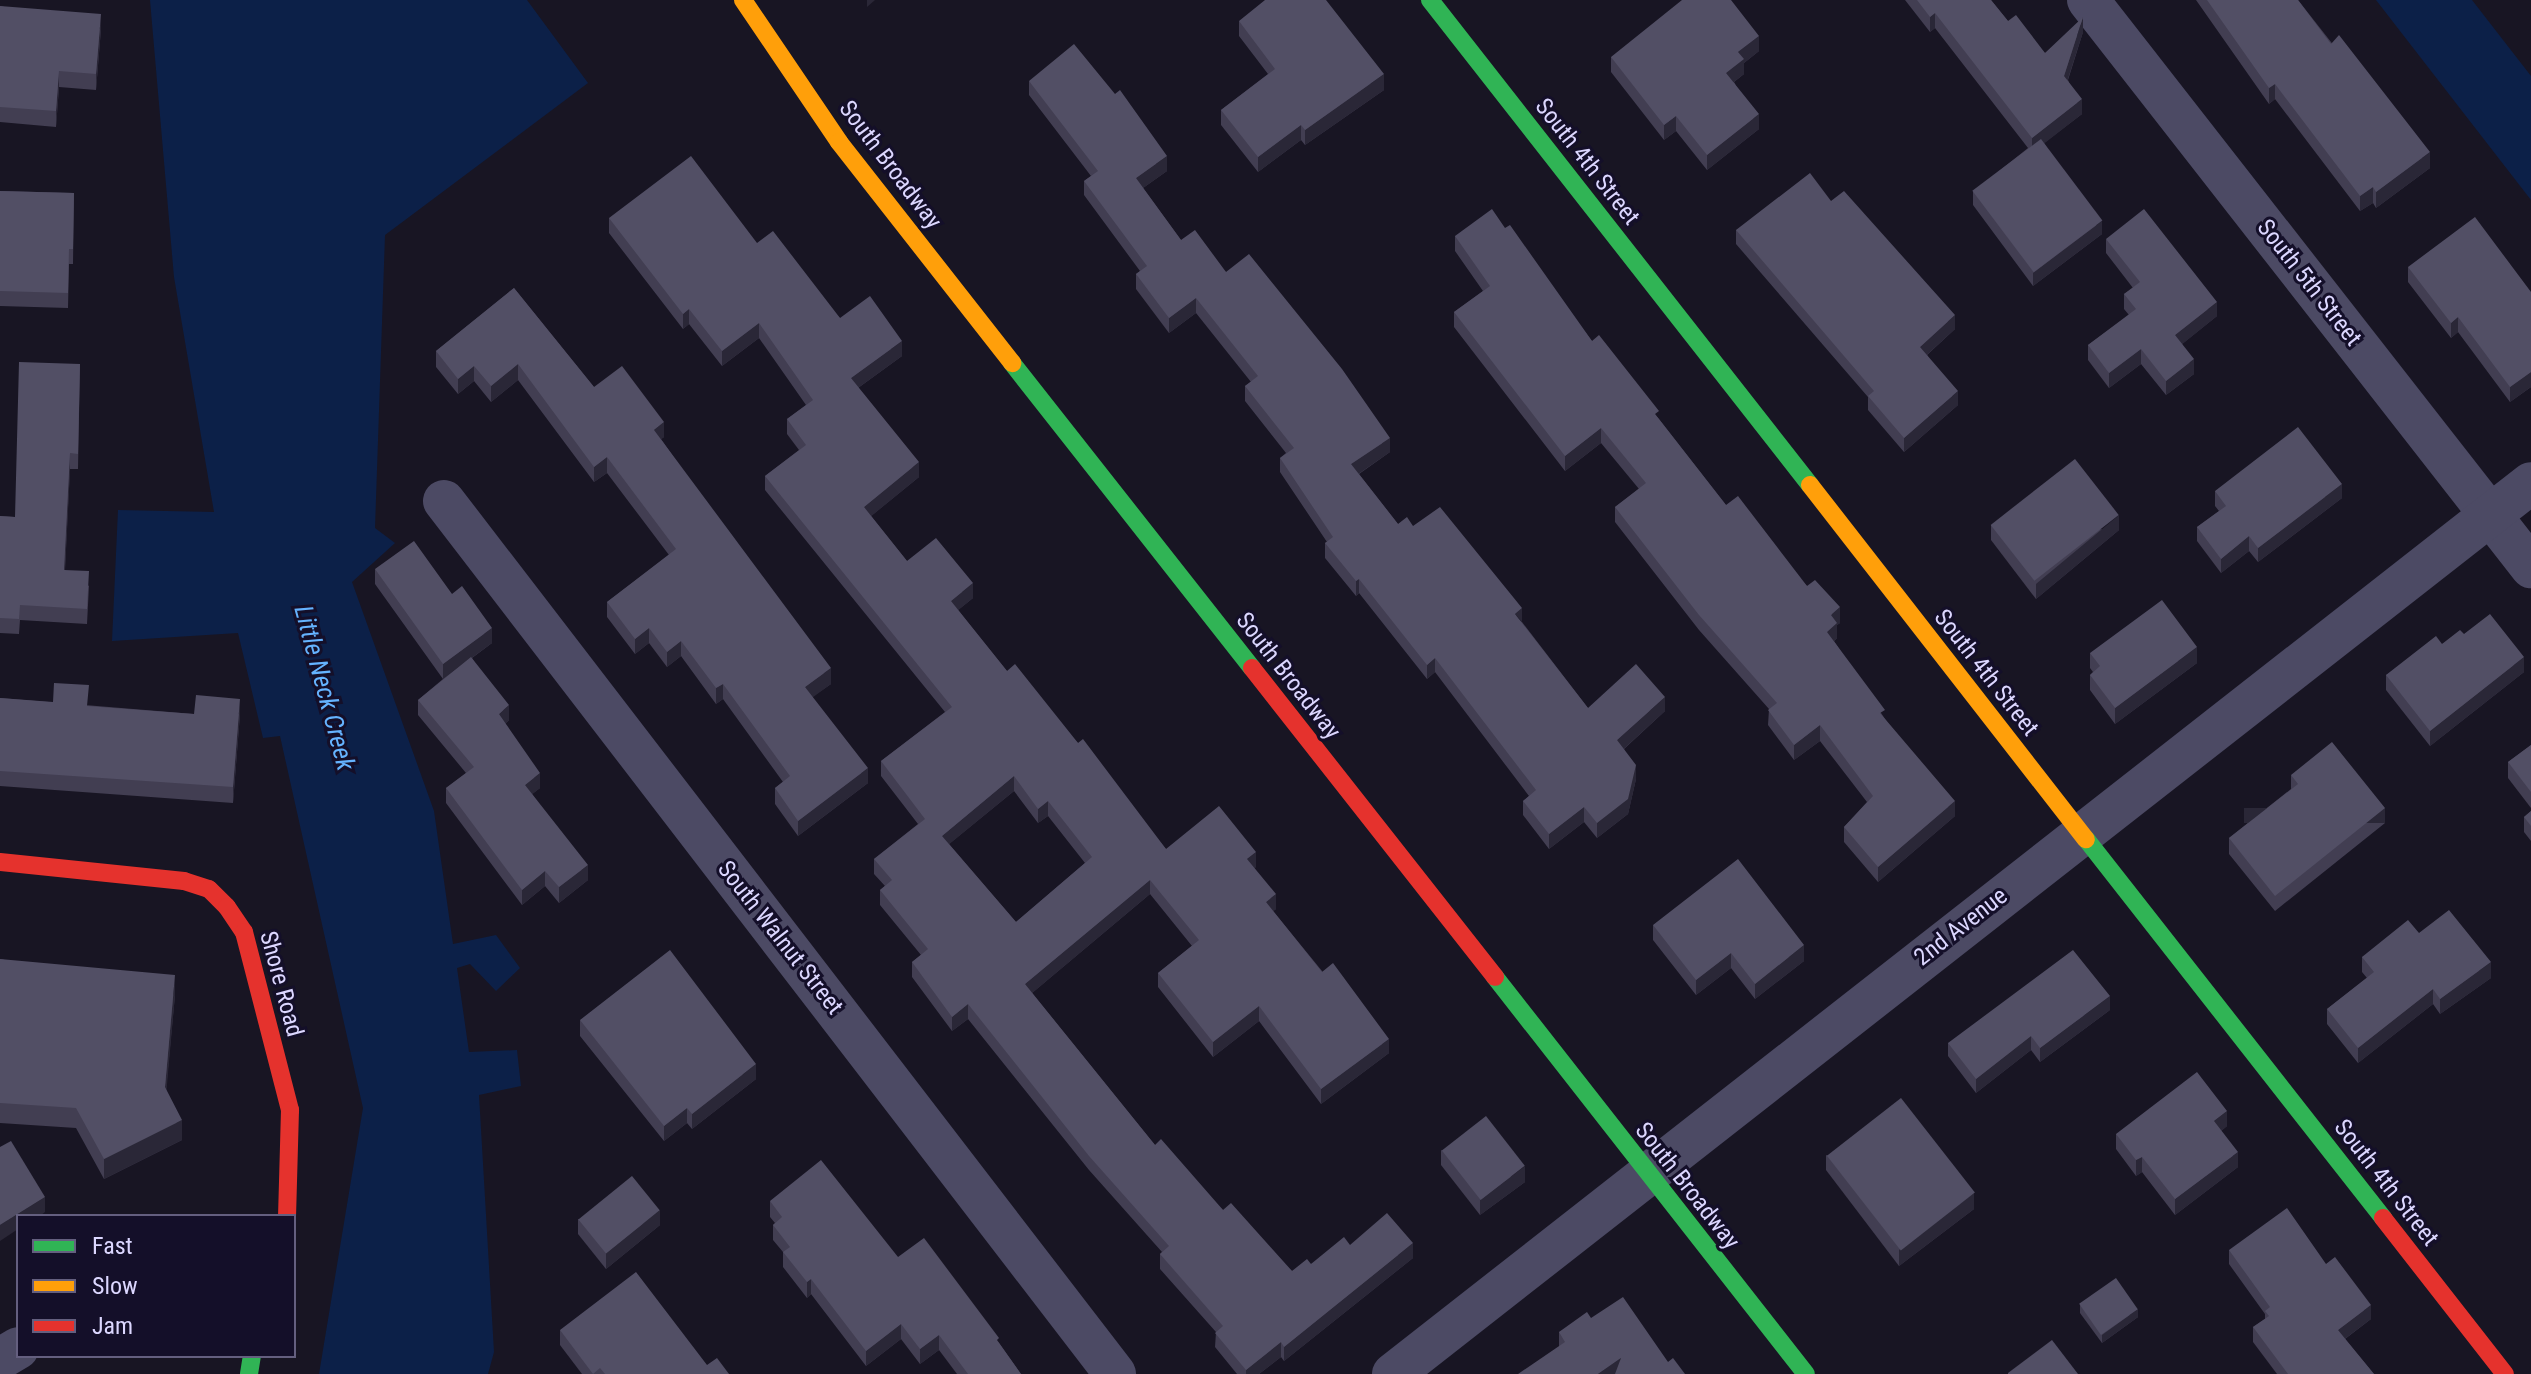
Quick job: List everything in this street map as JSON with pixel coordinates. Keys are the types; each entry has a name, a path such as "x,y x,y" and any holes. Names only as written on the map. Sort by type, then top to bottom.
{"street":[{"name":"South Broadway","path":"743,0 839,142 1806,1374"},
{"name":"South 4th Street","path":"1430,0 2505,1374"},
{"name":"South 5th Street","path":"2088,0 2531,567"},
{"name":"2nd Avenue","path":"1393,1374 2081,832 2531,483"},
{"name":"South Walnut Street","path":"444,501 1115,1374"},
{"name":"Shore Road","path":"0,862 184,881 209,889 227,907 244,932 290,1110 279,1212"}],"water":[{"name":"Little Neck Creek","path":"150,0 527,0 588,83 385,235 375,528 395,543 352,582 434,811 453,944 496,935 520,968 496,991 470,964 457,968 469,1052 517,1050 521,1086 479,1095 494,1352 488,1374 319,1374 363,1108 280,736 263,738 238,633 112,641 118,510 214,512 174,277"},
{"path":"2376,0 2472,0 2531,76 2531,200"}],"building":[{"path":"1265,0 1326,0 1384,74 1305,130 1301,125 1258,157 1221,110 1275,69 1239,21"},
{"path":"1682,0 1731,0 1759,36 1738,52 1744,59 1726,73 1759,114 1707,155 1676,116 1664,125 1611,57"},
{"path":"1917,0 1991,0 2008,21 2016,15 2045,53 2083,17 2064,76 2082,99 2032,138 1935,13 1930,17"},
{"path":"2207,0 2298,0 2331,44 2339,35 2430,152 2376,192 2373,187 2360,196 2275,84 2269,88"},
{"path":"0,6 101,14 96,74 59,71 56,111 0,107"},
{"path":"1074,44 1115,94 1120,90 1167,156 1136,178 1181,240 1195,230 1226,272 1249,254 1342,369 1390,438 1351,464 1398,524 1407,517 1413,526 1440,507 1522,608 1515,614 1588,708 1636,664 1665,697 1617,740 1636,765 1628,799 1597,823 1584,807 1549,834 1523,801 1536,790 1435,658 1427,665 1359,579 1356,581 1325,543 1333,537 1280,458 1294,448 1245,386 1258,376 1196,298 1169,318 1136,274 1147,266 1084,181 1098,171 1029,81"},
{"path":"2041,139 2102,220 2034,272 1972,191"},
{"path":"691,156 757,243 773,231 840,318 870,296 902,341 851,378 919,462 864,507 907,561 936,538 973,583 951,601 1007,671 1015,664 1078,743 1083,739 1166,849 1219,806 1256,852 1247,859 1276,894 1266,902 1322,972 1333,963 1389,1039 1321,1089 1259,1006 1213,1042 1158,973 1199,940 1150,880 1025,984 1155,1145 1161,1139 1223,1210 1231,1203 1292,1271 1307,1259 1311,1264 1344,1237 1350,1245 1387,1213 1413,1243 1284,1347 1281,1342 1246,1370 1215,1333 1223,1326 1160,1254 1169,1246 1089,1156 968,1004 952,1017 912,962 928,949 880,890 892,880 874,859 925,819 881,761 952,707 765,476 806,445 787,419 813,400 759,323 722,351 689,309 683,314 609,218","holes":["1014,776 1038,809 1048,801 1092,857 1016,922 942,836"]},
{"path":"1810,173 1831,201 1844,191 1955,315 1920,347 1958,391 1904,438 1868,396 1874,391 1736,230"},
{"path":"0,191 74,193 68,293 0,291"},
{"path":"1492,209 1505,228 1510,225 1592,341 1599,335 1659,411 1655,414 1726,505 1738,496 1807,586 1815,580 1840,607 1831,615 1837,623 1827,632 1885,710 1880,713 1955,801 1878,867 1844,827 1873,796 1820,725 1794,745 1768,710 1777,703 1699,615 1615,507 1646,483 1601,428 1565,456 1454,312 1490,286 1455,236"},
{"path":"2144,209 2217,302 2175,335 2194,359 2166,381 2141,349 2109,373 2088,345 2136,309 2124,294 2140,282 2106,239"},
{"path":"2475,217 2531,292 2531,372 2510,387 2458,317 2451,323 2408,267"},
{"path":"514,288 594,387 622,366 664,422 654,430 831,668 805,687 868,768 798,821 775,788 790,776 723,684 716,688 681,641 667,652 649,628 635,639 607,602 676,549 607,457 594,467 518,364 491,386 474,366 458,379 436,351"},
{"path":"19,362 80,364 78,454 70,453 64,570 89,571 87,609 20,605 19,619 0,618 0,516 15,517"},
{"path":"2298,427 2342,484 2258,548 2249,536 2221,559 2197,527 2226,506 2215,491"},
{"path":"2075,459 2119,515 2034,581 1991,525"},
{"path":"414,541 452,594 462,586 492,628 443,664 375,569"},
{"path":"2162,600 2197,647 2115,708 2090,675 2100,666 2090,653"},
{"path":"2490,614 2524,657 2430,731 2386,675 2436,636 2442,644 2460,630 2464,634"},
{"path":"471,657 509,705 499,714 540,773 525,785 588,865 559,887 545,871 522,890 446,788 474,767 418,700"},
{"path":"54,683 89,685 87,706 194,714 196,695 240,699 233,787 0,771 0,698 53,702"},
{"path":"2332,742 2385,808 2275,896 2229,838 2298,784 2291,775"},
{"path":"2531,745 2531,792 2508,762"},
{"path":"2531,811 2531,826 2524,817"},
{"path":"1738,859 1804,945 1755,984 1731,953 1696,980 1653,925"},
{"path":"2449,910 2491,962 2440,999 2433,989 2358,1048 2327,1009 2374,972 2362,957 2408,920 2419,933"},
{"path":"670,950 756,1064 692,1114 687,1108 664,1126 580,1020"},
{"path":"2073,950 2110,996 2040,1048 2031,1036 1976,1079 1948,1043"},
{"path":"0,959 175,975 165,1087 182,1120 104,1159 76,1108 0,1103"},
{"path":"2197,1072 2227,1111 2214,1121 2238,1152 2175,1199 2142,1157 2136,1160 2116,1134"},
{"path":"1901,1098 1975,1193 1901,1250 1827,1156"},
{"path":"1486,1116 1525,1166 1481,1200 1442,1150"},
{"path":"11,1141 45,1197 0,1225 0,1147"},
{"path":"821,1160 898,1257 924,1238 999,1338 997,1340 1021,1374 968,1374 939,1335 920,1349 901,1324 866,1351 811,1279 807,1282 783,1252 790,1247 773,1225 782,1217 770,1201"},
{"path":"632,1176 660,1210 606,1254 578,1219"},
{"path":"2287,1208 2326,1264 2335,1257 2371,1305 2338,1330 2374,1374 2288,1374 2253,1327 2269,1316 2265,1311 2270,1307 2229,1250"},
{"path":"636,1272 707,1365 717,1358 729,1374 605,1374 600,1368 593,1374 560,1330"},
{"path":"2116,1278 2138,1309 2101,1335 2079,1304"},
{"path":"1623,1297 1668,1362 1673,1358 1685,1374 1615,1374 1621,1358 1598,1374 1518,1374 1565,1342 1559,1332 1587,1312 1591,1318"},
{"path":"2052,1340 2078,1374 2008,1374 2008,1373"}],"traffic: fast":[{"path":"1430,0 1810,485"},
{"path":"1012,363 1252,668"},
{"path":"2086,839 2383,1218"},
{"path":"1495,977 1806,1374"},
{"path":"249,1374 252,1358"}],"traffic: slow":[{"path":"743,0 839,142 1012,363"},
{"path":"1810,485 2086,839"}],"traffic: jam":[{"path":"1252,668 1495,977"},
{"path":"0,862 184,881 209,889 227,907 244,932 290,1110 287,1214"},
{"path":"2383,1218 2505,1374"}]}
